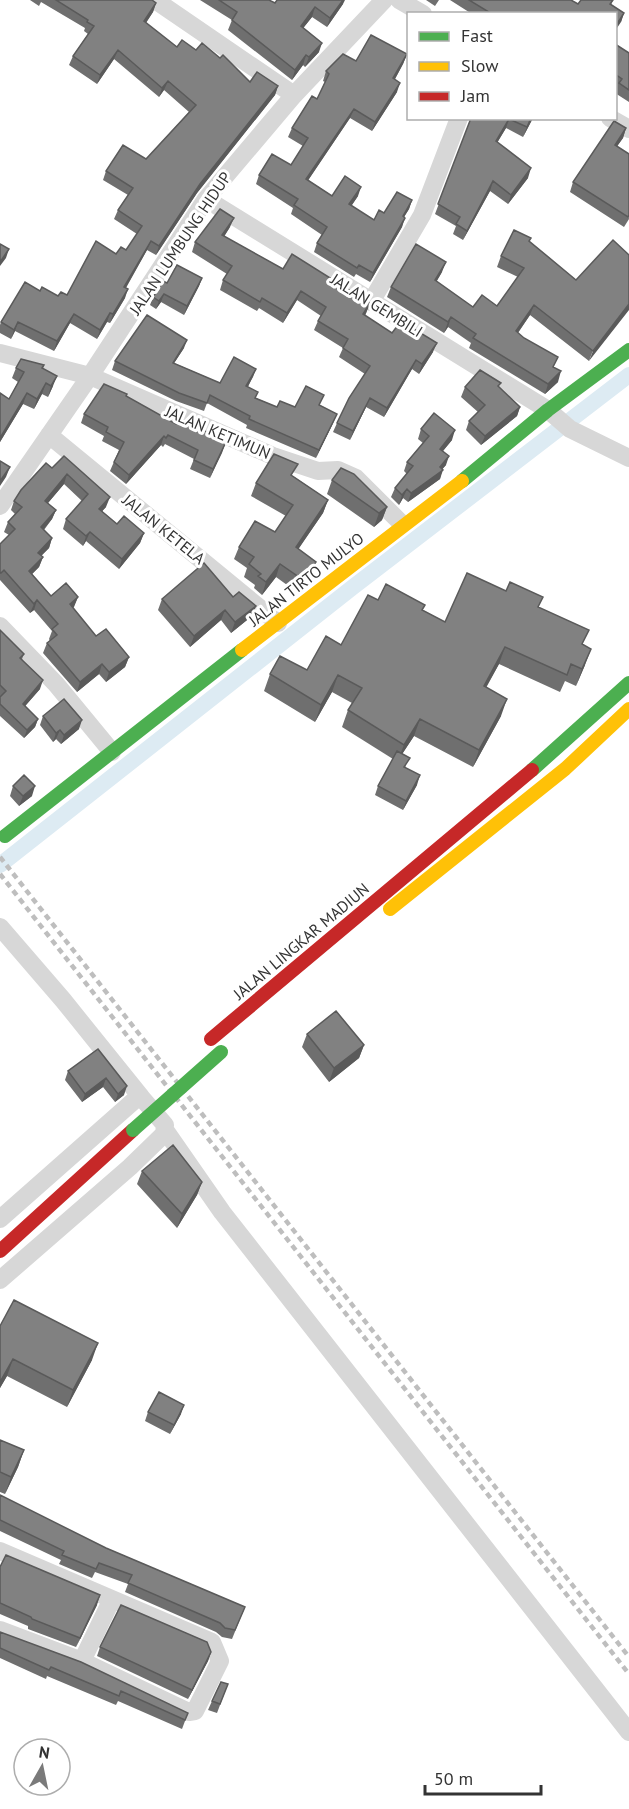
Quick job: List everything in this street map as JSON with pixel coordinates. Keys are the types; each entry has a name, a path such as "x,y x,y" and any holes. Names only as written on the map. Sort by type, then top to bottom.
{"main road":[{"name":"JALAN TIRTO MULYO","path":"5,836 402,524 444,495 629,350"},
{"name":"JALAN LINGKAR MADIUN","path":"203,1046 551,754 629,683"},
{"name":"JALAN LINGKAR MADIUN","path":"384,915 565,769 629,709"},
{"path":"0,1251 230,1044"},
{"path":"0,1230 148,1093"}],"street":[{"path":"156,0 294,95"},
{"name":"JALAN LUMBUNG HIDUP","path":"0,506 90,376 206,199 294,95 384,0"},
{"path":"399,0 420,12"},
{"path":"371,302 422,215 458,120"},
{"path":"613,120 629,129"},
{"name":"JALAN GEMBILI","path":"206,199 549,412 570,429 629,458"},
{"name":"JALAN KETIMUN","path":"0,353 90,376 273,456 318,471 338,470 356,478 402,524"},
{"name":"JALAN KETELA","path":"50,435 278,623"},
{"path":"0,626 56,684 112,752"},
{"path":"0,927 148,1093 165,1125 165,1130 230,1221 629,1732"},
{"path":"0,1219 148,1093"},
{"path":"0,1280 129,1167 165,1130"},
{"path":"0,1551 111,1601 212,1642 220,1661 195,1710 189,1712 82,1661 0,1630"},
{"path":"82,1661 111,1601"}],"building":[{"path":"56,0 152,0 156,3 144,21 177,47 182,40 196,50 202,43 220,58 223,55 250,82 257,72 278,86 200,184 159,246 151,241 124,287 128,289 100,330 74,314 57,341 18,322 14,330 1,322 25,282 40,291 42,287 58,296 61,292 67,295 96,241 116,254 121,247 126,250 142,226 118,210 133,188 106,171 123,145 146,159 196,105 168,81 162,88 118,50 100,75 73,56 94,26"},
{"path":"219,0 269,0 275,3 277,0 343,0 330,18 315,7 301,26 322,43 309,57 306,55 295,70 232,20 237,12"},
{"path":"469,0 571,0 578,4 581,0 613,0 610,4 624,13 617,24 617,12 489,12"},
{"path":"371,35 407,54 393,78 400,83 375,122 354,109 306,179 332,196 345,176 361,187 349,204 374,220 379,210 384,213 397,192 412,200 403,216 405,218 373,273 359,265 357,268 317,243 327,227 294,205 298,199 259,175 272,154 291,165 308,138 292,128 312,96 317,99 329,74 326,71 343,54 356,61"},
{"path":"617,45 629,53 629,90 619,83 622,79 617,75"},
{"path":"470,120 508,120 496,141 531,168 511,195 493,181 467,231 456,224 460,217 438,204"},
{"path":"511,120 530,120 527,127"},
{"path":"614,121 626,128 615,145 629,154 628,217 573,182"},
{"path":"220,209 234,218 222,235 283,269 292,254 370,303 363,314 392,333 401,321 437,343 422,364 416,360 387,408 370,398 353,431 337,423 349,398 370,366 343,348 348,339 318,321 326,307 301,291 287,313 262,298 260,302 223,280 232,266 195,242"},
{"path":"514,230 531,238 529,241 576,280 613,240 629,255 629,304 593,351 534,305 516,331 558,357 553,367 561,371 548,384 473,338 476,334 451,317 448,322 391,287 416,244 446,262 435,280 473,307 482,295 497,306 524,268 501,256"},
{"path":"0,244 9,249 0,262"},
{"path":"177,265 202,278 187,306 164,294 159,301 153,297 163,281 167,283"},
{"path":"147,315 187,340 173,363 220,383 234,357 256,369 246,386 258,392 255,398 277,407 280,401 295,407 306,386 324,395 319,405 337,414 319,450 249,419 250,416 210,395 207,403 179,393 115,361"},
{"path":"21,359 44,365 42,368 57,376 51,386 46,383 37,399 27,393 0,438 0,393 9,399 24,372 16,368"},
{"path":"480,370 501,383 498,386 520,407 485,436 469,421 485,405 465,387"},
{"path":"104,384 127,394 126,396 176,424 179,418 221,439 220,442 225,444 213,469 194,460 198,450 168,435 166,438 164,436 129,475 114,462 124,442 106,432 108,427 84,414"},
{"path":"434,413 455,430 440,449 449,456 440,467 443,470 411,493 407,489 402,495 395,488 413,466 407,462 429,436 421,429"},
{"path":"274,454 298,464 291,475 328,500 296,547 316,562 314,565 299,577 280,564 266,582 258,576 261,574 249,564 254,557 239,547 255,521 275,532 293,505 256,483"},
{"path":"64,456 110,497 99,509 117,524 124,516 144,533 122,559 90,532 86,536 66,519 88,494 67,474 45,501 56,510 41,527 52,538 38,553 43,557 29,571 51,596 66,583 78,597 70,604 96,636 106,629 129,657 109,672 102,664 80,682 47,643 57,635 52,629 58,624 37,600 34,604 4,570 0,573 0,544 15,529 8,522 22,507 14,501 46,463 52,468"},
{"path":"0,461 10,467 0,481"},
{"path":"341,468 354,474 387,507 379,513 332,480"},
{"path":"204,563 233,597 239,592 256,606 235,622 225,610 194,636 162,599"},
{"path":"467,573 506,591 510,582 543,597 538,607 589,630 582,644 591,649 582,669 571,664 567,675 505,647 484,686 507,699 479,750 420,719 404,745 348,710 362,688 338,675 321,705 270,674 280,656 307,670 326,636 341,645 368,595 378,600 386,584 425,605 422,610 445,622"},
{"path":"0,630 24,654 20,658 43,680 23,704 38,719 27,730 0,704 0,697 6,691 0,685"},
{"path":"64,699 82,720 64,735 60,730 56,733 43,716"},
{"path":"397,751 410,758 404,767 420,775 406,801 378,786"},
{"path":"24,775 35,786 23,796 13,786"},
{"path":"336,1011 364,1045 334,1068 307,1034"},
{"path":"98,1049 127,1086 118,1094 106,1078 85,1094 68,1071"},
{"path":"173,1145 202,1182 182,1214 142,1171"},
{"path":"14,1300 98,1343 73,1390 13,1359 0,1382 0,1326"},
{"path":"159,1392 184,1405 174,1425 148,1412"},
{"path":"0,1440 24,1450 11,1477 0,1472"},
{"path":"0,1495 106,1548 245,1607 235,1630 225,1628 220,1623 128,1583 132,1575 99,1563 96,1569 62,1555 64,1551 0,1520"},
{"path":"6,1555 100,1595 80,1638 32,1619 0,1603 0,1567"},
{"path":"121,1605 207,1642 211,1652 192,1690 100,1647"},
{"path":"0,1632 81,1662 188,1713 185,1720 121,1691 119,1696 51,1667 49,1670 0,1648"},
{"path":"221,1682 228,1684 220,1704 212,1701"}],"waterway":[{"path":"0,865 353,587 629,375"}],"railway":[{"path":"0,857 629,1657"},
{"path":"0,874 629,1674"}],"traffic: fast":[{"path":"462,481 548,410 629,350"},
{"path":"5,836 242,650"},
{"path":"532,770 629,683"},
{"path":"133,1130 221,1052"}],"traffic: slow":[{"path":"242,650 462,481"},
{"path":"390,909 565,769 629,709"}],"traffic: jam":[{"path":"211,1039 532,770"},
{"path":"0,1251 133,1130"}]}
